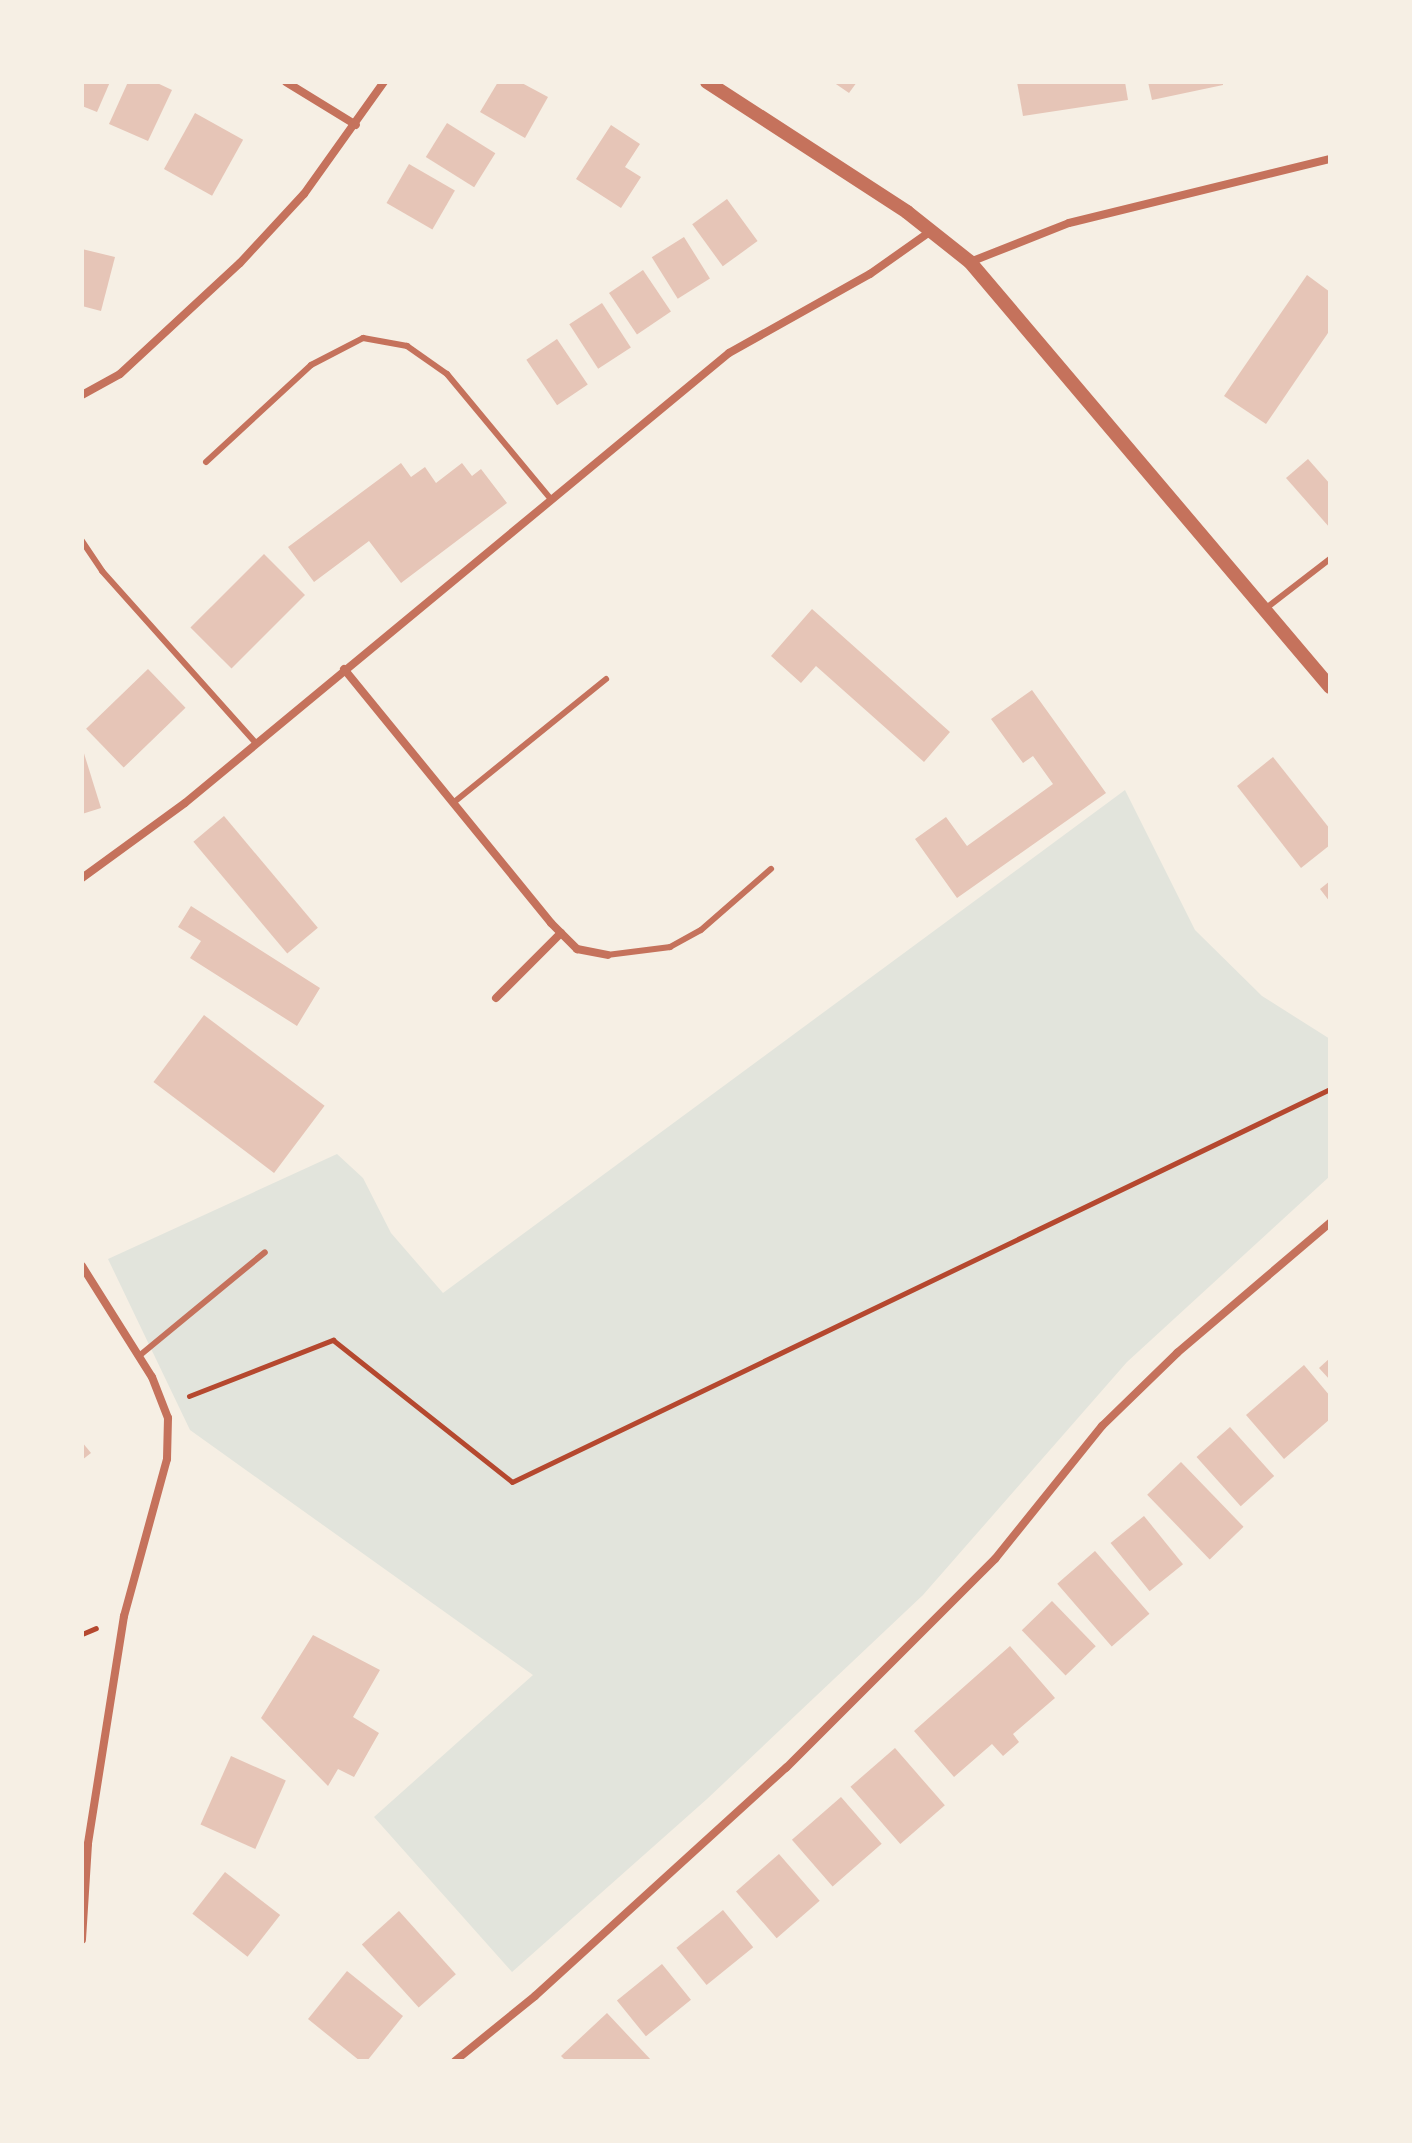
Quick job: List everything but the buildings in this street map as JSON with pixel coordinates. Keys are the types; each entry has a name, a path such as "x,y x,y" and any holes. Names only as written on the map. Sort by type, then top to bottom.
{"street":[{"path":"286,82 356,125"},
{"path":"82,395 120,374 240,263 304,194 384,82"},
{"path":"707,82 931,231 970,262 1330,687"},
{"path":"970,262 1069,223 1330,159"},
{"path":"82,878 185,803 729,353 870,274 931,231"},
{"path":"344,669 561,933 577,949 607,955"},
{"path":"496,998 561,933"},
{"path":"455,2061 535,1996 786,1768 995,1559 1102,1426 1177,1353 1330,1223"},
{"path":"82,1266 166,1405 167,1459 124,1616 88,1844 82,1940"}],"lane":[{"path":"206,462 311,365 363,338 407,346 447,374 550,498"},
{"path":"82,541 102,571 256,743"},
{"path":"1265,609 1330,559"},
{"path":"453,803 606,679"},
{"path":"607,955 670,947 701,930 771,869"},
{"path":"139,1356 265,1252"}],"path":[{"path":"166,1405 333,1340 512,1482 1330,1089"}],"shaded area":[{"path":"1125,790 1195,930 1262,996 1330,1039 1330,1176 1127,1362 923,1595 707,1799 512,1972 374,1817 533,1675 190,1430 108,1259 337,1154 363,1178 391,1233 443,1293"}]}
